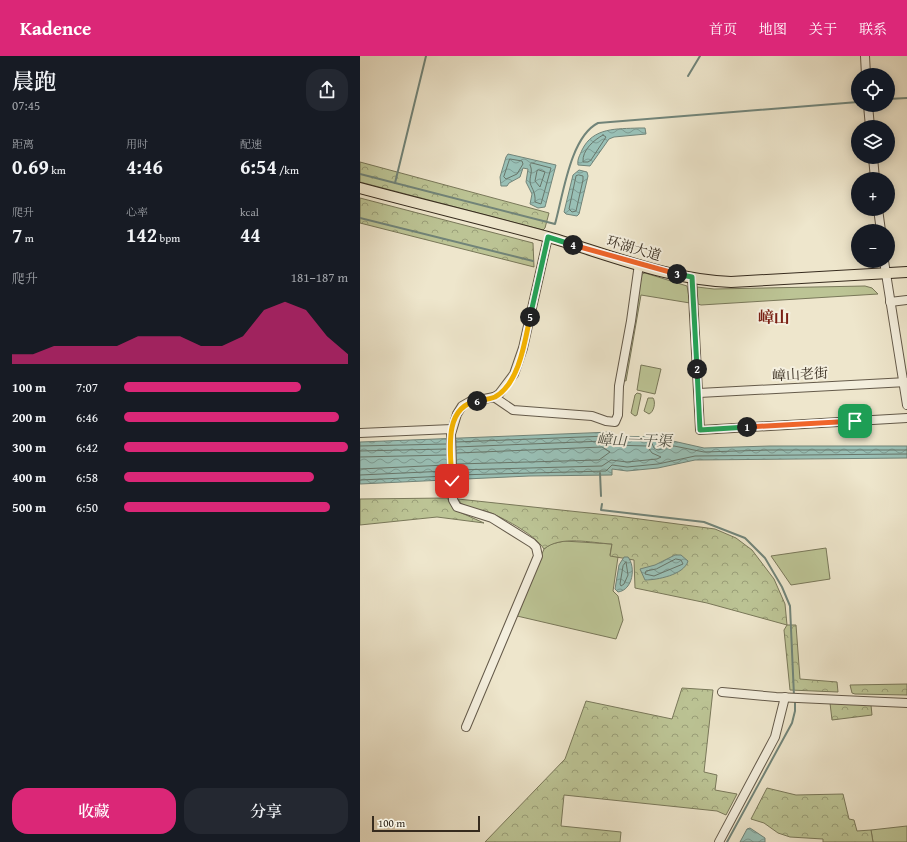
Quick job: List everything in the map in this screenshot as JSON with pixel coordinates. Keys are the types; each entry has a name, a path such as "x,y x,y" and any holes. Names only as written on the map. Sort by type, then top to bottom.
{"main road":[{"name":"环湖大道","path":"360,188 548,237 639,264 692,277 731,282 907,272"}],"street":[{"path":"865,56 866,68"},
{"path":"466,727 538,556 536,547 532,543 492,518 482,514 462,510 457,507 453,500 451,432 456,414 462,406 469,402 494,397 508,383 520,361 548,237"},
{"path":"494,397 513,410 592,416 606,421 615,422 618,415 619,386 631,321 639,264"},
{"path":"885,268 905,382 907,404"},
{"path":"692,277 700,430 907,418"},
{"path":"890,302 907,300"},
{"name":"嶂山老街","path":"699,393 905,382"},
{"path":"360,433 451,432"},
{"path":"722,692 907,703"},
{"path":"719,842 775,737 792,697"}],"green space":[{"path":"360,162 549,213 545,228 543,230 360,182"},
{"path":"360,198 533,243 534,267 360,223"},
{"path":"645,273 687,286 690,303 641,295 626,381 622,380 642,274"},
{"path":"865,286 872,288 878,294 701,305 698,304 697,287 714,289"},
{"path":"641,365 661,369 655,394 637,390"},
{"path":"637,393 641,394 641,396 637,415 635,416 631,413 635,395"},
{"path":"648,398 653,398 654,402 654,407 649,414 644,411"},
{"path":"447,498 455,510 484,523 437,517 360,525 360,499"},
{"path":"458,499 617,516 715,529 736,538 752,550 774,579 785,604 787,625 707,603 635,588 634,560 610,556 612,544 586,541 567,541 559,542 544,549 534,538 512,524 487,511 464,506"},
{"path":"564,541 612,544 610,555 618,557 613,591 618,596 623,620 616,639 517,616 544,549 551,544"},
{"path":"826,548 830,579 791,585 771,556"},
{"path":"787,625 796,625 800,679 837,682 838,692 790,690 784,630"},
{"path":"907,684 907,695 855,694 852,693 850,685"},
{"path":"682,688 713,690 704,772 717,775 715,790 737,794 726,815 717,811 564,795 561,826 621,832 620,842 485,842 565,759 586,701 672,719"},
{"path":"830,703 871,705 872,715 832,720"},
{"path":"767,788 796,795 843,794 849,819 854,820 857,831 871,830 873,842 823,842 823,839 790,837 778,833 764,823 751,819"},
{"path":"907,826 907,842 873,842 871,830"}],"water":[{"path":"645,128 646,134 614,137 609,139 590,166 578,165 578,159 587,142 599,133 614,129"},
{"path":"508,154 556,165 545,207 538,208 530,204 532,194 526,182 528,169 523,168 520,177 509,183 507,186 501,186 500,177"},
{"path":"579,170 587,172 588,176 579,214 577,216 566,214 564,212 573,175"},
{"name":"嶂山一干渠","path":"612,432 612,436 656,437 658,446 673,441 704,448 770,446 907,446 907,458 695,460 658,468 627,471 612,469 612,475 529,476 360,484 360,442"},
{"path":"675,555 681,555 688,561 681,570 663,578 645,580 640,569 655,565"},
{"path":"624,557 628,557 632,566 632,578 627,587 618,592 615,589 619,565"},
{"path":"750,828 765,838 765,842 740,842 747,829"}],"waterway":[{"path":"395,183 426,56"},
{"path":"688,76 700,56"},
{"path":"895,99 907,98"},
{"path":"360,174 555,224 574,154 588,130 598,123 851,103"},
{"path":"360,218 533,261"},
{"path":"600,473 601,496"},
{"path":"602,504 601,510 704,522 745,538 765,558 782,587 790,606 794,696"},
{"path":"727,842 792,723 795,711 795,700"}],"district":[{"name":"嶂山","path":"774,317"}],"route":[{"path":"452,481 451,434 456,414 462,406 469,402 494,397 499,394 514,374 520,361 548,237 639,264 692,277 700,430 855,421"}]}
